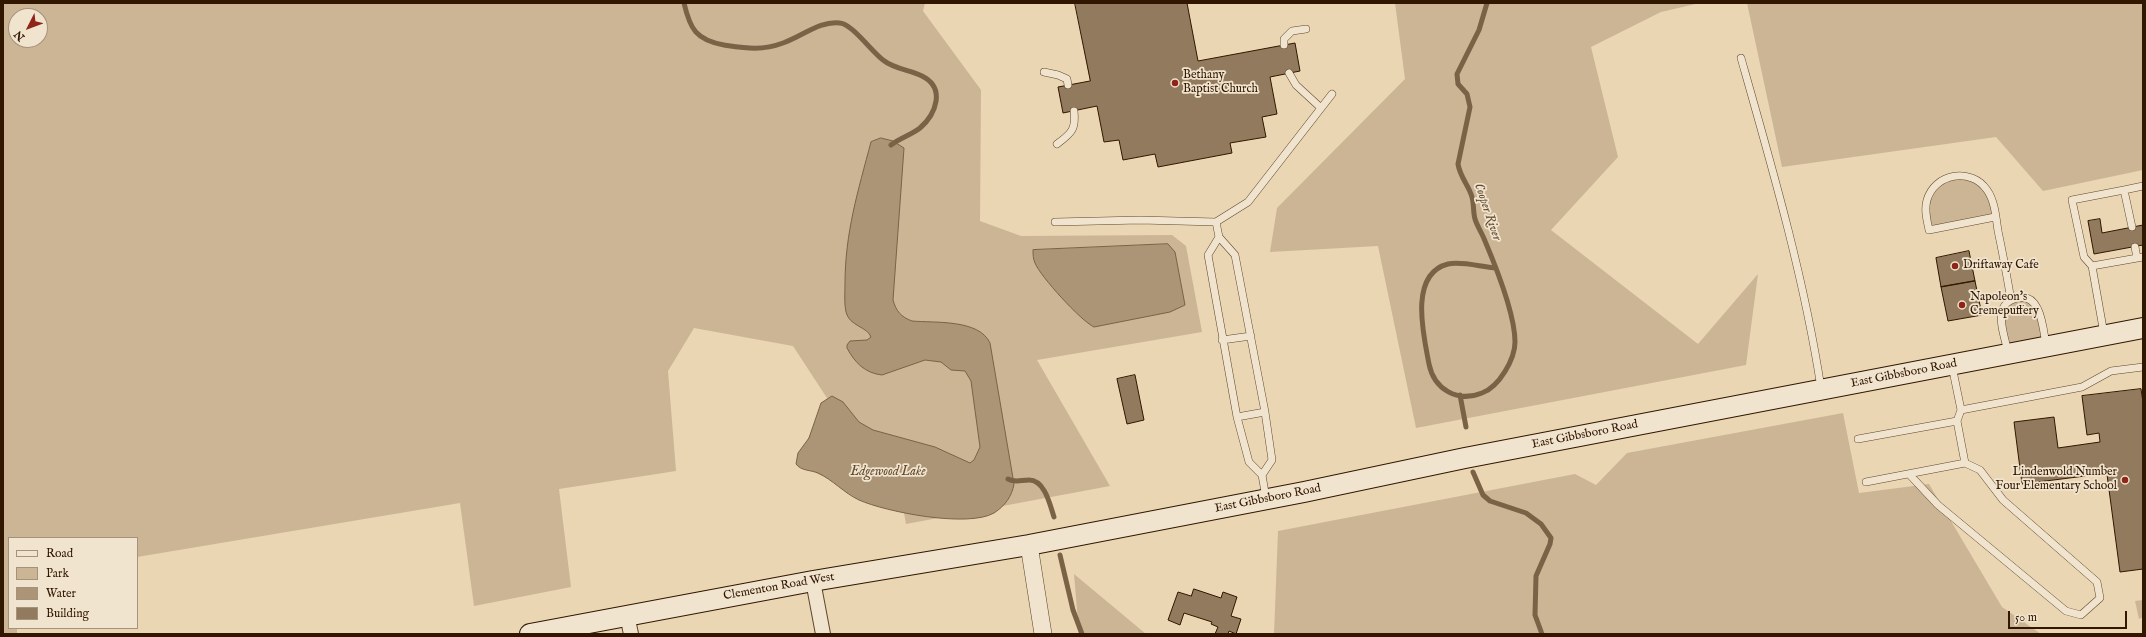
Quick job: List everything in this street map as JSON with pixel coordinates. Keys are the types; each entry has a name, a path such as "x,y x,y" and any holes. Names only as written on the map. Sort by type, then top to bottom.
{"main road":[{"name":"East Gibbsboro Road","path":"1029,545 1266,499 1465,458 2143,328"},
{"name":"Clementon Road West","path":"530,634 629,625 813,581 1029,545"}],"street":[{"path":"1029,545 1043,634"},
{"path":"813,581 823,634"}],"lane":[{"path":"1284,45 1284,39 1292,30 1306,29"},
{"path":"1741,58 1782,206 1816,353 1821,390"},
{"path":"1044,72 1058,74 1067,79 1068,85"},
{"path":"1289,74 1296,86 1321,108"},
{"path":"1055,222 1140,220 1216,222 1248,202 1332,94"},
{"path":"1057,144 1070,135 1076,124 1074,111"},
{"path":"1995,217 1929,230 1926,205 1930,192 1940,181 1949,177 1964,176 1977,180 1987,190 1992,199 2011,300"},
{"path":"2105,336 2092,266 2084,257 2072,200 2143,186"},
{"path":"2124,190 2132,227"},
{"path":"1216,222 1219,237 1235,255 1265,412 1272,460 1262,475"},
{"path":"1219,237 1208,255 1222,340 1237,417 1249,462 1262,475 1266,499"},
{"path":"2092,266 2140,257 2135,247"},
{"path":"2008,354 2002,314 2004,307 2011,300 2023,298 2036,304 2047,347"},
{"path":"1222,340 1251,336"},
{"path":"1952,365 1961,410 1957,421 1965,463"},
{"path":"1961,410 2082,387 2111,371 2143,367"},
{"path":"1237,417 1265,412"},
{"path":"1858,440 1957,421"},
{"path":"1866,482 1965,463 1980,470 2003,500 2097,582 2100,598 2081,615 2066,610 1938,504 1909,474"}],"green space":[{"path":"3,3 925,3 923,11 981,90 980,221 1021,236 1172,235 1186,246 1202,332 1037,360 1110,486 906,524 904,513 796,464 827,398 793,346 694,328 668,371 676,471 559,489 571,587 474,606 460,503 138,557 138,537 8,537 8,629 17,629 17,634 3,634"},
{"path":"1395,3 1700,3 1661,12 1591,47 1618,157 1551,230 1698,344 1758,274 1746,365 1416,428 1378,246 1270,252 1277,208 1405,79"},
{"path":"1747,3 2143,3 2143,170 2043,191 1996,137 1782,167"},
{"path":"1956,175 1982,184 1995,217 1929,230 1925,212 1930,191"},
{"path":"2011,300 2032,301 2047,347 2008,354 2001,318"},
{"path":"1843,413 1859,493 1929,484 2002,607 2041,634 1274,634 1278,531 1575,474 1596,485 1627,453"},
{"path":"1074,574 1146,634 1079,634"},
{"path":"2143,600 2143,617 2139,619 2135,601"}],"water":[{"name":"Edgewood Lake","path":"881,138 893,141 904,148 893,300 896,307 905,318 912,321 967,326 984,335 990,343 1014,484 1010,497 1001,507 994,513 982,517 947,519 927,517 871,505 854,497 823,476 803,469 796,464 798,453 809,438 821,403 832,396 843,402 859,422 873,430 935,447 970,463 974,460 980,447 971,381 965,371 951,370 941,362 925,360 882,375 876,374 866,370 857,363 847,348 850,341 867,340 871,337 866,331 848,317 846,312 846,265 847,247 853,212 861,178 871,142"},
{"path":"1168,244 1175,252 1185,305 1170,312 1094,327 1071,308 1044,278 1034,261 1033,256 1033,250"}],"building":[{"name":"Bethany Baptist Church","path":"1075,3 1187,3 1198,61 1295,43 1300,71 1270,77 1277,114 1262,117 1266,137 1230,143 1232,153 1158,167 1155,154 1123,160 1119,140 1104,142 1097,106 1063,113 1058,87 1090,81"},
{"path":"2100,219 2102,233 2143,225 2143,245 2094,254 2088,221"},
{"name":"Driftaway Cafe","path":"1969,251 1975,281 1941,287 1936,258"},
{"name":"Napoleon's Cremepuffery","path":"1975,281 1982,315 1948,321 1941,287"},
{"path":"1135,375 1144,420 1127,424 1117,379"},
{"name":"Lindenwold Number Four Elementary School","path":"2141,389 2143,402 2143,569 2120,572 2106,467 2084,470 2085,476 2022,484 2014,422 2054,417 2058,448 2100,442 2099,433 2087,435 2082,396"},
{"path":"1194,589 1221,598 1223,592 1237,597 1231,616 1241,619 1236,634 1229,631 1228,634 1215,634 1218,627 1211,624 1212,622 1184,613 1180,625 1168,620 1178,592 1191,596"}],"waterway":[{"path":"684,3 689,20 696,32 714,43 746,48 775,46 818,26 840,23 850,28 887,63 922,76 934,87 936,94 934,109 926,122 920,128 891,145"},
{"name":"Cooper River","path":"1487,3 1479,30 1457,74 1458,84 1467,94 1470,107 1458,164 1472,197 1476,222 1484,238 1489,252 1494,264 1499,277 1504,291 1512,318 1515,342 1509,364 1505,372 1494,385 1488,390 1473,396 1456,395 1441,387 1432,373 1429,364 1422,323 1423,293 1427,280 1435,270 1453,263 1465,264 1490,267 1496,268"},
{"name":"Cooper River","path":"1460,395 1466,427"},
{"name":"Cooper River","path":"1473,472 1483,495 1490,501 1526,513 1541,524 1551,538 1550,544 1536,576 1535,615 1542,634"},
{"path":"1008,479 1016,481 1029,480 1035,481 1039,484 1049,500 1054,517"},
{"path":"1060,555 1073,610 1082,634"}],"place":[{"name":"Bethany Baptist Church","path":"1175,83"},
{"name":"Driftaway Cafe","path":"1955,266"},
{"name":"Napoleon's Cremepuffery","path":"1962,305"},
{"name":"Lindenwold Number Four Elementary School","path":"2125,480"}]}
